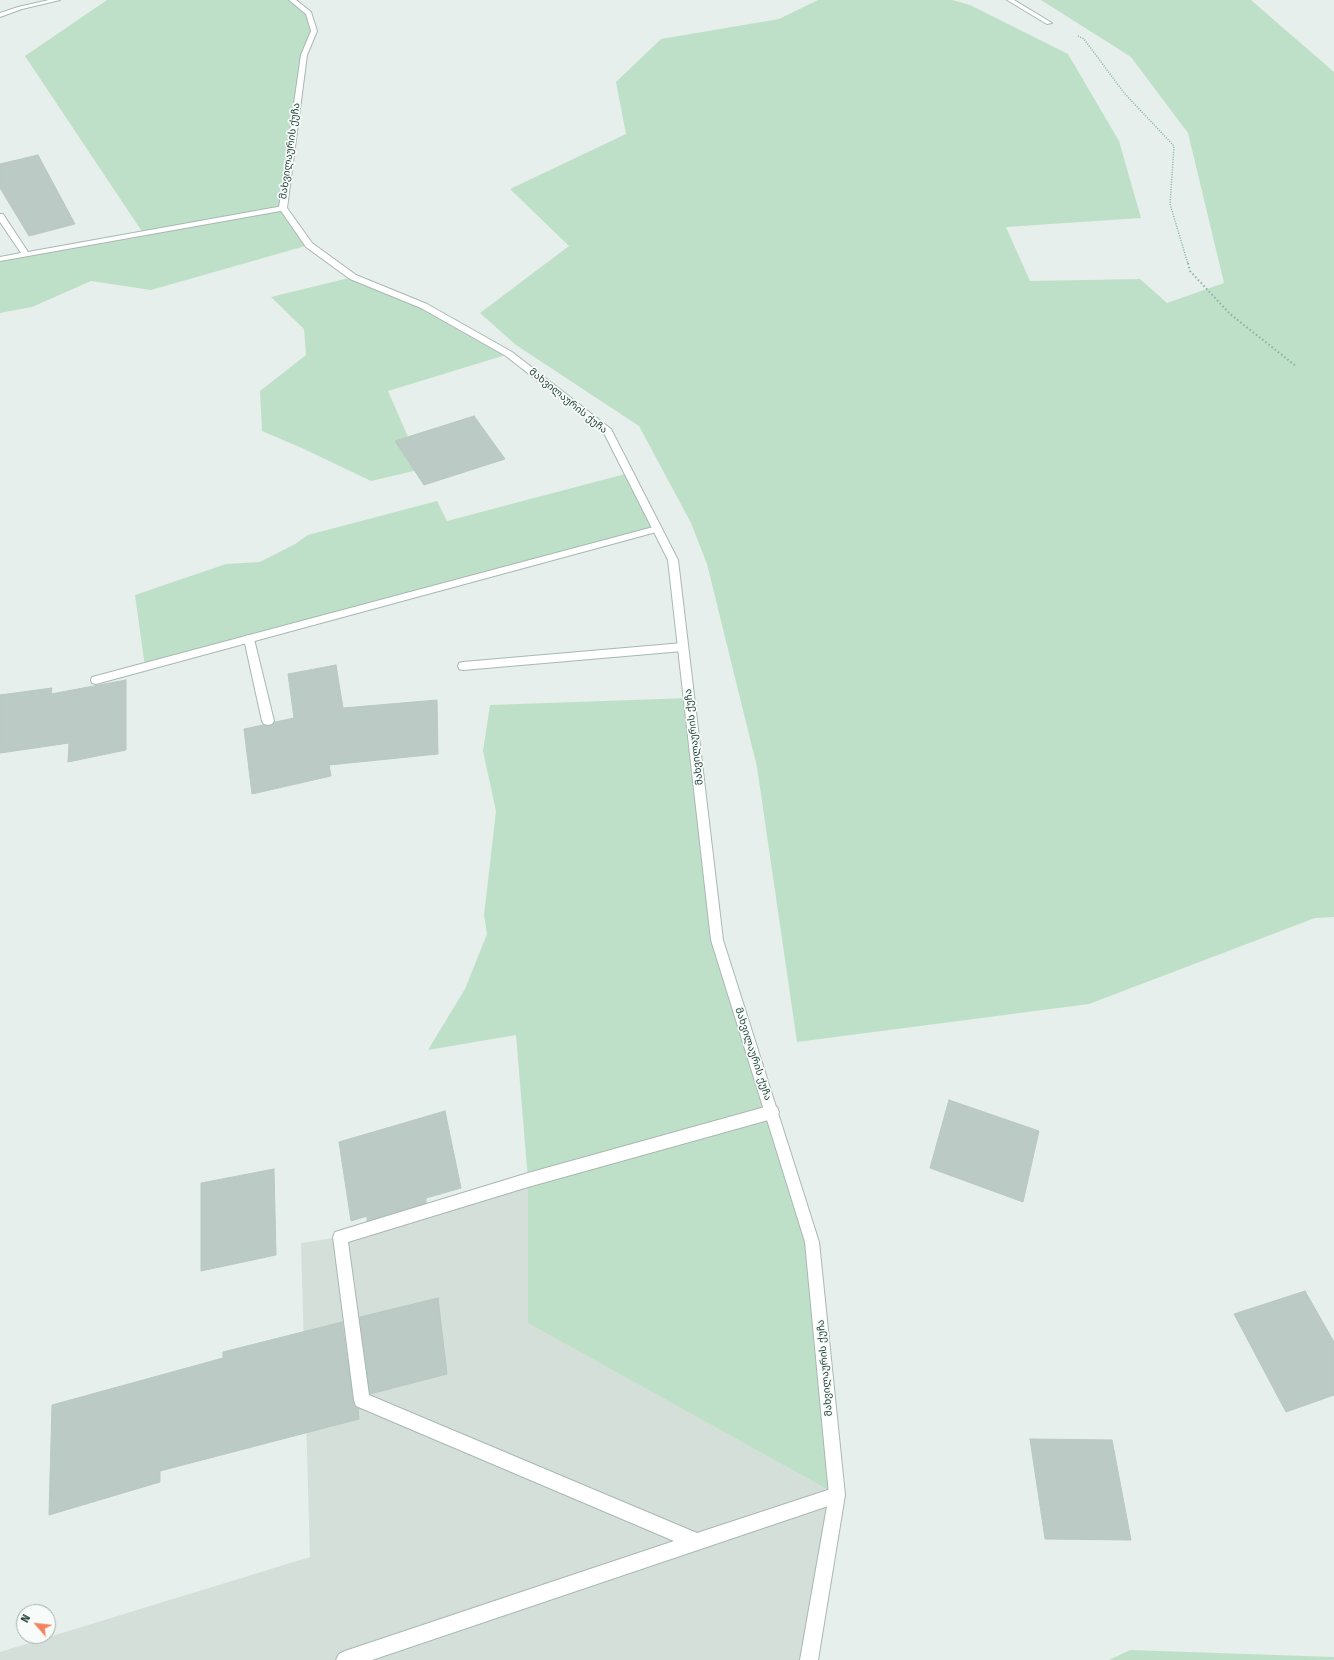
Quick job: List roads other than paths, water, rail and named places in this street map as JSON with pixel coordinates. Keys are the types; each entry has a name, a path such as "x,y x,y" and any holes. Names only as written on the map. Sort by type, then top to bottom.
{"street":[{"path":"0,15 20,8 57,0"},
{"name":"მახვილაურის ქუჩა","path":"292,0 309,13 314,31 303,62 283,208 309,245 353,277 424,306 509,354 608,431 673,560 717,940 812,1242 837,1495 809,1660"},
{"path":"1010,0 1049,23"},
{"path":"0,259 283,208"},
{"path":"0,216 26,254"},
{"path":"96,680 657,529"},
{"path":"248,639 268,721"},
{"path":"464,666 683,648"},
{"path":"697,1542 362,1400 340,1238 528,1180 772,1112"},
{"path":"345,1660 837,1495"}]}
